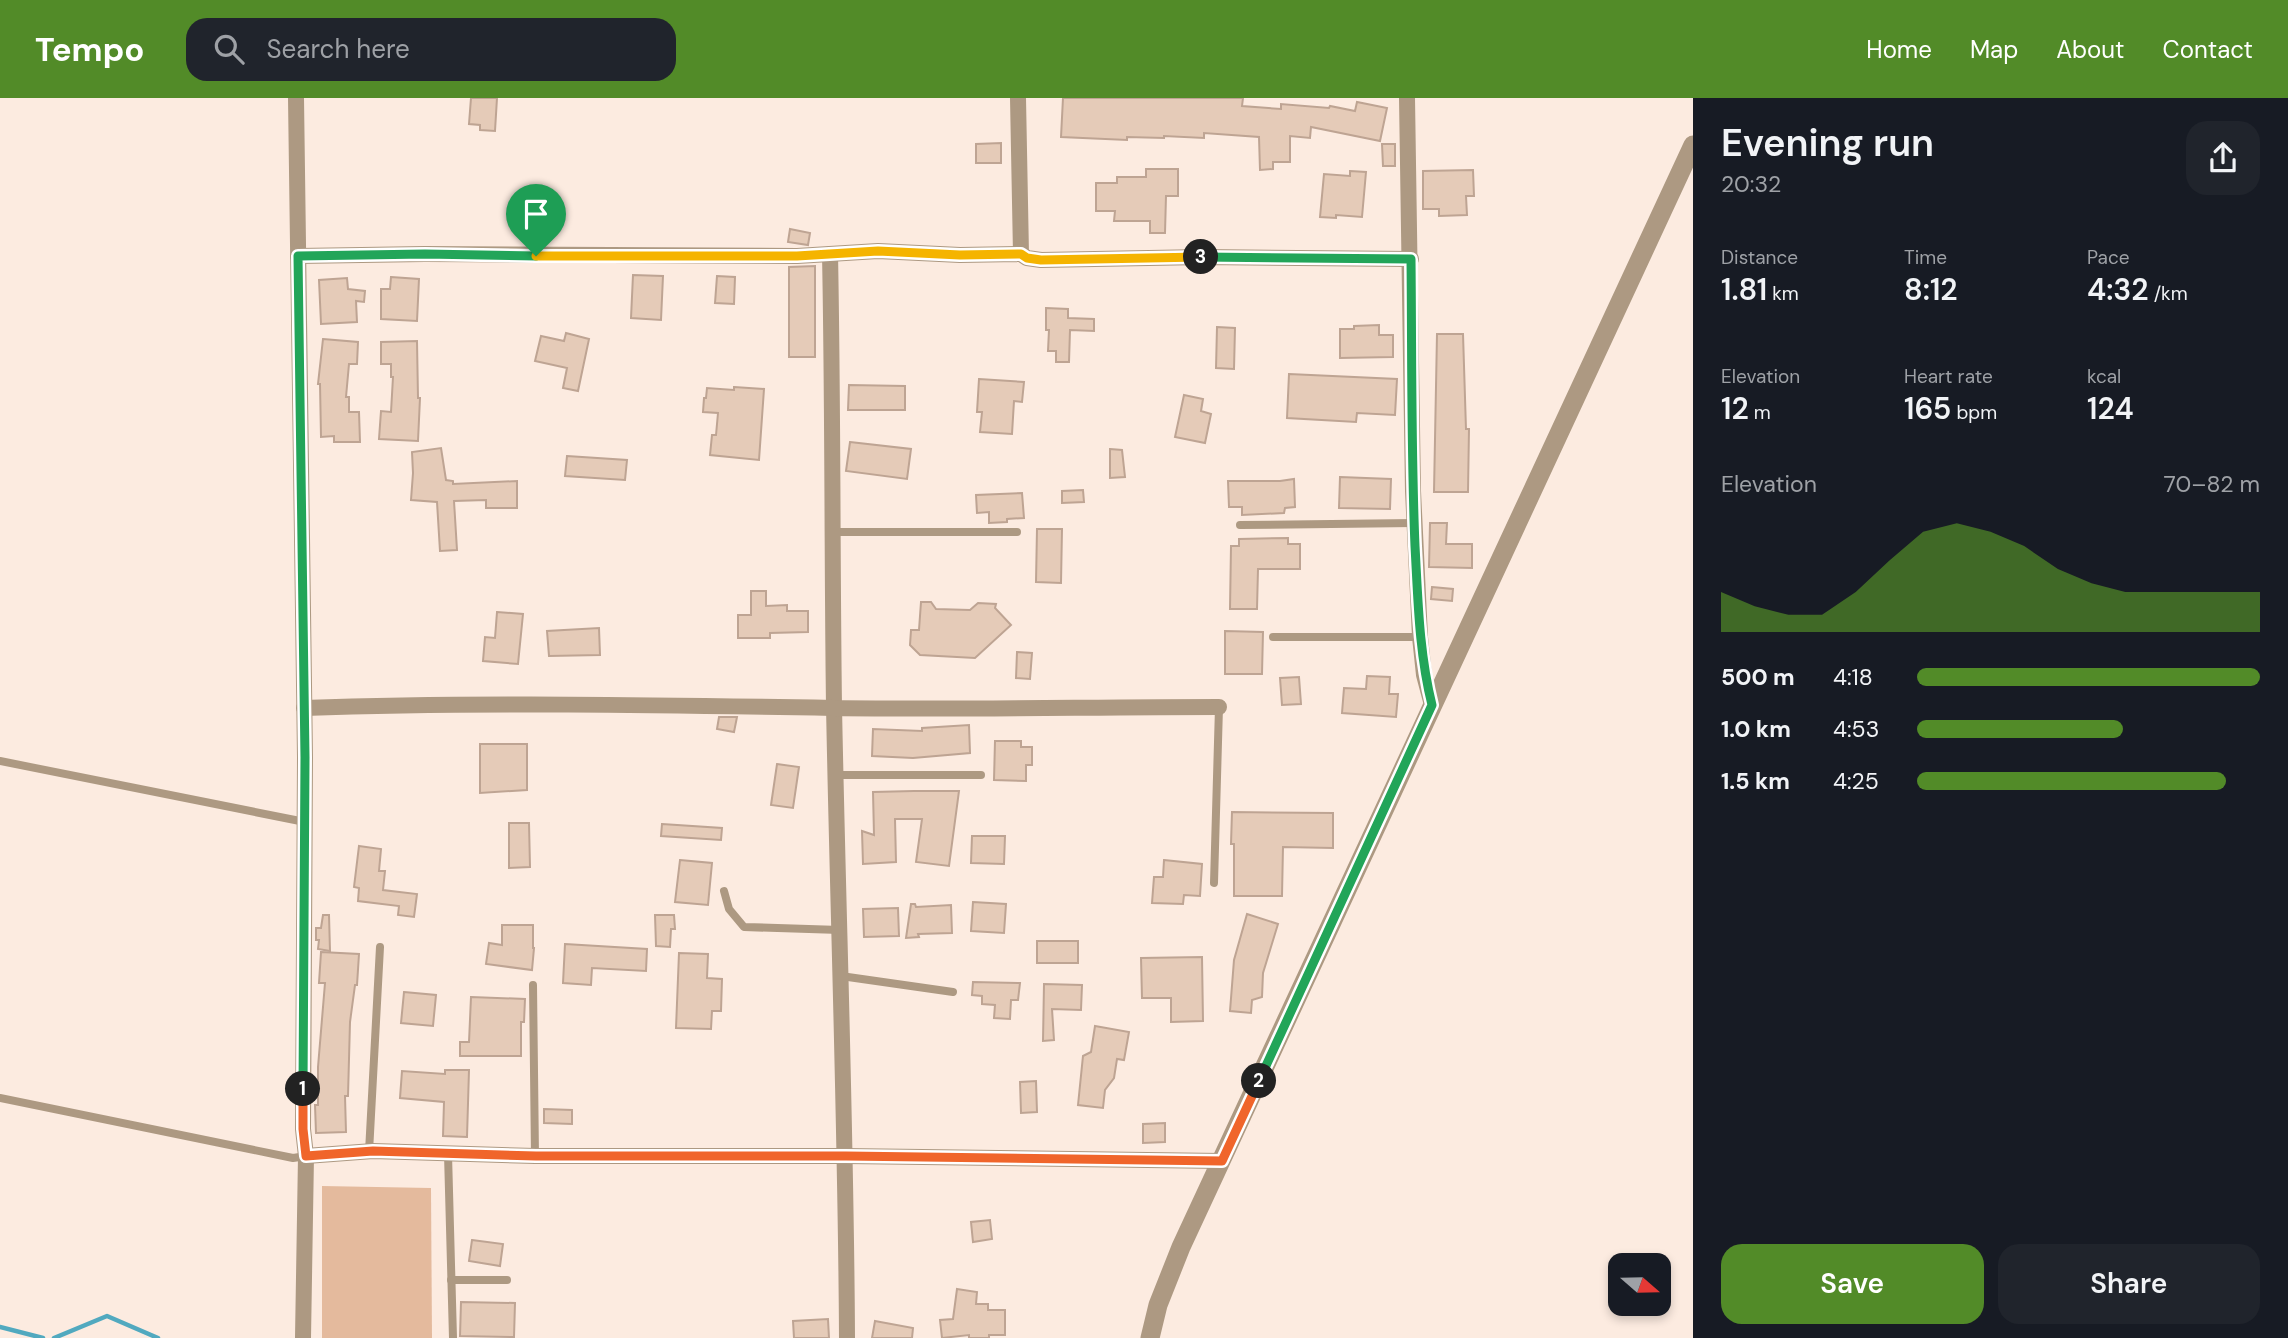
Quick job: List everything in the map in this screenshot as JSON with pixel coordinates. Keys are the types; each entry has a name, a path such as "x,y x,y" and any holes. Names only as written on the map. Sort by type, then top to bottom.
{"street":[{"path":"296,98 304,708 303,1129 306,1156 303,1338"},
{"path":"1018,98 1021,254"},
{"path":"1407,98 1414,523 1420,637 1424,675 1432,705"},
{"path":"1150,1338 1158,1306 1178,1254 1693,145"},
{"path":"298,256 797,256 878,251 960,255 1021,254 1027,258 1041,260 1203,257 1411,259"},
{"path":"830,254 836,775 846,1156 847,1338"},
{"path":"304,708 434,704 699,704 835,708 1219,707"},
{"path":"306,1156 369,1152 536,1156 846,1156 1222,1161"}],"lane":[{"path":"1240,525 1414,523"},
{"path":"834,532 1017,532"},
{"path":"1273,637 1420,637"},
{"path":"1214,883 1219,707"},
{"path":"0,761 304,822"},
{"path":"836,775 981,775"},
{"path":"724,891 729,909 744,928 840,930"},
{"path":"369,1152 380,947"},
{"path":"841,976 954,992"},
{"path":"533,985 536,1156"},
{"path":"0,1098 293,1158 306,1156"},
{"path":"448,1154 453,1338"},
{"path":"451,1280 508,1280"}],"shaded area":[{"path":"322,1186 431,1188 432,1338 322,1338"}],"building":[{"path":"471,98 497,98 495,131 480,130 480,125 469,124"},
{"path":"1063,98 1243,98 1242,106 1281,109 1281,104 1330,106 1355,111 1357,102 1387,108 1380,141 1311,127 1310,138 1290,136 1290,162 1273,162 1273,169 1260,170 1259,137 1204,133 1204,138 1164,136 1127,137 1127,140 1061,137"},
{"path":"1001,143 1001,163 976,163 976,144"},
{"path":"1382,144 1395,144 1395,166 1383,166"},
{"path":"1146,169 1178,169 1178,196 1166,196 1165,233 1150,233 1150,221 1114,221 1115,211 1096,211 1096,183 1117,183 1117,177 1146,177"},
{"path":"1473,170 1474,196 1466,196 1467,215 1439,216 1439,209 1423,209 1423,171"},
{"path":"1350,171 1366,172 1362,217 1320,217 1324,174 1350,176"},
{"path":"790,229 810,233 808,245 788,242"},
{"path":"815,266 815,357 789,357 789,267"},
{"path":"633,275 663,276 661,320 631,318"},
{"path":"717,276 735,277 734,304 715,303"},
{"path":"391,277 419,279 417,321 381,319 381,289 390,289"},
{"path":"347,278 348,289 365,291 364,302 356,301 357,322 321,324 319,280"},
{"path":"1046,308 1068,309 1068,318 1094,319 1094,331 1070,330 1069,362 1056,362 1056,351 1048,351"},
{"path":"1379,325 1379,335 1393,335 1393,357 1340,358 1340,329"},
{"path":"1217,327 1235,328 1234,369 1216,368"},
{"path":"566,333 589,339 578,391 563,388 567,368 535,361 541,336 564,341"},
{"path":"1437,334 1463,334 1466,429 1469,429 1468,492 1434,492"},
{"path":"323,339 358,342 357,364 349,364 346,397 349,397 349,412 359,412 360,442 334,442 334,436 321,437 318,384"},
{"path":"417,341 420,398 418,441 379,439 381,411 391,412 393,377 391,364 381,364 381,342"},
{"path":"1289,374 1397,379 1395,415 1357,413 1356,422 1287,418"},
{"path":"979,379 1024,382 1022,402 1014,401 1012,434 980,432 982,412 977,412"},
{"path":"849,385 905,386 905,410 848,410"},
{"path":"734,387 764,389 759,460 710,455 712,435 716,435 718,413 703,412 707,388 734,390"},
{"path":"1184,395 1203,399 1201,411 1211,414 1205,443 1175,437"},
{"path":"850,442 911,449 907,479 846,471"},
{"path":"441,448 446,480 453,481 453,484 517,481 517,508 486,508 486,500 454,501 457,550 440,551 437,502 411,500 412,452"},
{"path":"1110,449 1122,450 1125,477 1110,478"},
{"path":"567,456 627,460 625,480 565,476"},
{"path":"1340,477 1391,479 1390,509 1339,508"},
{"path":"1294,479 1295,507 1285,508 1284,513 1242,515 1242,507 1229,507 1228,481"},
{"path":"1083,490 1084,502 1062,503 1062,491"},
{"path":"1022,493 1024,518 989,523 989,512 977,513 976,495"},
{"path":"1430,523 1447,523 1446,544 1472,544 1472,568 1429,567"},
{"path":"1037,529 1062,529 1061,583 1036,582"},
{"path":"1288,538 1288,544 1300,544 1300,569 1258,569 1257,609 1230,609 1231,546 1239,546 1239,539"},
{"path":"1432,587 1453,589 1452,601 1431,599"},
{"path":"751,591 766,591 766,606 787,605 787,611 808,611 808,632 770,633 770,638 738,638 738,615 751,615"},
{"path":"921,602 931,602 936,609 970,610 978,603 996,604 995,608 1011,625 975,658 920,655 910,645 911,630 919,630"},
{"path":"497,612 523,614 518,664 483,661 485,637 495,638"},
{"path":"599,628 600,655 549,656 547,631"},
{"path":"1225,631 1263,632 1262,674 1225,674"},
{"path":"1017,652 1032,653 1030,679 1016,678"},
{"path":"1367,676 1390,677 1389,694 1398,694 1396,717 1342,713 1344,688 1366,689"},
{"path":"1299,677 1301,704 1282,705 1280,678"},
{"path":"719,717 737,717 734,732 717,729"},
{"path":"969,725 970,753 913,758 872,756 873,729 922,731 922,728"},
{"path":"995,741 1021,741 1021,747 1032,747 1032,765 1026,765 1026,781 994,780"},
{"path":"480,744 527,744 527,790 480,793"},
{"path":"777,764 799,767 793,808 771,805"},
{"path":"959,791 949,866 916,862 922,819 895,819 896,862 863,864 862,831 874,835 873,792"},
{"path":"1232,812 1333,813 1333,848 1283,847 1282,896 1234,896"},
{"path":"509,823 529,823 530,867 509,868"},
{"path":"662,824 722,828 721,840 661,836"},
{"path":"972,836 1005,836 1004,864 971,863"},
{"path":"359,846 381,849 379,871 385,871 383,890 417,894 414,917 398,915 399,906 358,901 359,888 354,887"},
{"path":"680,860 712,863 708,905 675,902"},
{"path":"1164,860 1202,864 1200,896 1184,895 1183,904 1152,903 1154,877 1163,877"},
{"path":"973,902 1006,904 1004,933 971,931"},
{"path":"911,904 916,907 951,905 952,933 918,934 919,937 906,938"},
{"path":"898,908 899,936 864,937 863,909"},
{"path":"1247,914 1278,924 1263,973 1262,997 1252,1000 1251,1013 1230,1011 1234,960"},
{"path":"323,915 329,915 330,951 318,949 319,940 316,940 316,928 321,928"},
{"path":"655,915 674,915 675,929 671,929 670,947 656,946"},
{"path":"502,925 533,925 532,970 486,964 489,943 502,945"},
{"path":"1037,941 1078,941 1078,963 1037,963"},
{"path":"565,944 647,949 646,971 592,968 591,985 563,983"},
{"path":"321,952 359,954 350,1022 348,1096 345,1096 346,1132 316,1133 315,1105 318,1105 318,1067 325,983 319,983"},
{"path":"679,953 708,954 707,978 722,979 721,1011 712,1011 711,1029 676,1028"},
{"path":"1202,957 1203,1021 1171,1022 1171,998 1142,998 1141,958"},
{"path":"973,982 1020,983 1018,1000 1011,1000 1010,1019 994,1018 995,1005 982,1004 982,996 972,995"},
{"path":"1044,984 1082,985 1081,1010 1052,1009 1054,1040 1043,1041"},
{"path":"404,992 436,995 433,1026 401,1023"},
{"path":"471,997 525,999 524,1022 521,1022 521,1056 460,1056 460,1042 469,1042"},
{"path":"1095,1026 1129,1032 1124,1060 1117,1059 1114,1078 1105,1090 1103,1108 1078,1105 1083,1056 1091,1052"},
{"path":"445,1070 469,1070 467,1137 443,1136 444,1102 400,1098 402,1071 445,1074"},
{"path":"1036,1081 1037,1112 1021,1113 1020,1082"},
{"path":"544,1109 572,1110 572,1124 544,1123"},
{"path":"1165,1123 1165,1142 1143,1143 1143,1124"},
{"path":"990,1220 992,1239 973,1242 971,1222"},
{"path":"472,1240 503,1244 500,1266 469,1261"},
{"path":"957,1289 977,1292 976,1304 988,1304 988,1310 1005,1310 1005,1335 989,1335 989,1338 969,1338 969,1335 942,1338 940,1320 953,1319"},
{"path":"461,1302 515,1303 514,1337 460,1336"},
{"path":"828,1319 829,1338 794,1338 793,1321"},
{"path":"875,1321 913,1328 912,1338 872,1338"}],"waterway":[{"path":"54,1338 107,1316 158,1338"},
{"path":"0,1327 43,1338"}],"route":[{"path":"878,251 960,255 1021,254 1027,258 1041,260 1203,257 1411,259 1413,491 1418,614 1424,675 1432,705 1222,1161 846,1156 536,1156 373,1151 306,1156 303,1129 305,757 298,256 536,256 797,256 878,251"}]}
